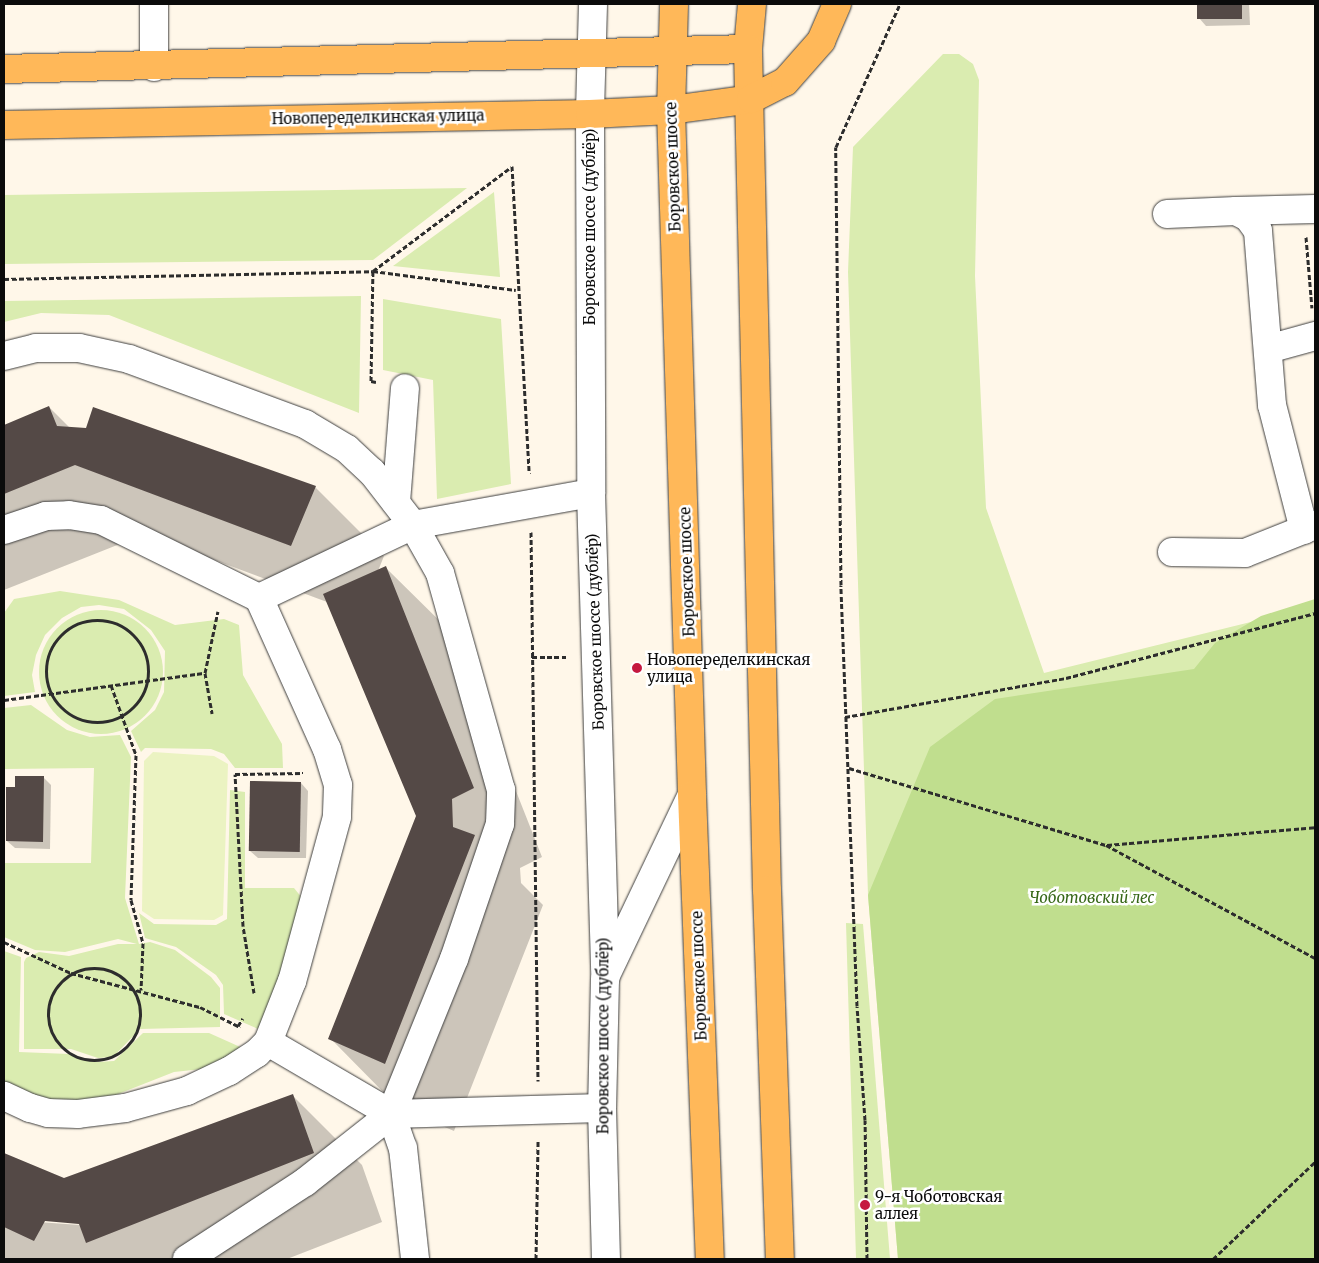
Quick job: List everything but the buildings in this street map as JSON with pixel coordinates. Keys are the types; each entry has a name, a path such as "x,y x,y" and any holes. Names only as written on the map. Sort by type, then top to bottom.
{"main road":[{"name":"Боровское шоссе","path":"674,4 671,110 690,655 692,796 710,1259"},
{"path":"752,4 748,49 751,99 766,880 780,1259"},
{"path":"751,99 785,82 820,41 837,4"},
{"path":"4,69 154,67 672,53 748,49"},
{"name":"Новопеределкинская улица","path":"4,125 590,114 671,110 751,99"}],"street":[{"path":"154,4 154,67"},
{"name":"Боровское шоссе (дублёр)","path":"593,4 590,114 591,493 604,979 602,1108 606,1259"},
{"path":"1167,214 1236,211 1310,218"},
{"path":"1172,552 1246,553 1310,527 1272,405 1261,241 1253,222 1236,211"},
{"path":"1268,349 1315,337"},
{"path":"4,356 36,348 79,348 121,358 305,424 347,449 372,472 413,524 440,573 501,790 500,824 454,958 391,1114 305,1182 188,1259"},
{"path":"396,502 405,388"},
{"path":"259,598 413,524 446,516 531,505 591,493"},
{"path":"4,530 46,516 69,515 101,520 259,598 327,749 338,785 334,826 292,982 268,1042 229,1071 187,1091 125,1108 78,1114 48,1113 30,1108 4,1096"},
{"path":"604,979 692,796"},
{"path":"268,1042 391,1114 602,1108"},
{"path":"391,1114 403,1148 415,1259"}],"path":[{"path":"867,1259 865,1120 857,1006 849,768 845,717 836,147 900,4"},
{"path":"373,271 512,166 516,290 531,505 538,1111 536,1259"},
{"path":"1310,218 1315,337"},
{"path":"373,271 371,381 405,388"},
{"path":"4,279 373,271 516,290"},
{"path":"212,713 204,673 224,581"},
{"path":"845,717 1066,678 1315,613"},
{"path":"91,619 112,620 130,630 140,644 148,663 148,680 142,693 121,716 110,720 78,719 61,709 52,694 46,672 48,657 57,641 74,625 91,619"},
{"path":"532,657 577,656"},
{"path":"4,700 204,673"},
{"path":"111,685 136,755 131,900 143,943 141,990"},
{"path":"849,768 1106,845 1315,958"},
{"path":"255,1000 243,926 236,774 334,772"},
{"path":"1106,845 1315,827"},
{"path":"4,942 71,972 129,986 200,1007 268,1042"},
{"path":"94,967 112,971 129,986 138,997 141,1010 140,1029 116,1054 88,1060 62,1049 52,1035 48,1021 49,1005 57,987 71,972 94,967"},
{"path":"238,1026 247,1013"},
{"path":"1213,1259 1315,1162"}],"green space":[{"name":"Чоботовский лес","path":"943,54 959,54 973,64 979,80 975,276 986,508 1044,673 1315,606 1315,1259 898,1259 868,895 848,272 853,147"},
{"path":"467,188 373,260 4,264 4,195"},
{"path":"494,192 500,277 393,266"},
{"path":"361,296 359,413 109,315 41,313 4,322 4,301"},
{"path":"383,299 501,319 511,484 437,499 433,380 383,370"},
{"path":"60,591 119,600 175,625 224,619 239,625 243,675 282,744 283,768 235,768 224,754 211,749 145,748 141,752 131,731 155,710 164,692 165,651 151,630 124,609 99,605 81,607 62,618 45,635 36,655 32,675 35,692 4,696 4,613 14,599"},
{"name":"Чоботовский лес","path":"1315,599 1315,1259 898,1259 868,895 930,747 995,699 1194,669 1215,643 1261,616"},
{"path":"101,610 125,614 145,628 159,648 163,672 159,696 145,716 125,730 101,734 77,730 57,716 43,696 39,672 43,648 57,628 77,614"},
{"path":"31,705 67,730 90,737 120,735 131,757 125,898 139,944 150,942 175,950 211,977 220,988 220,1027 140,1029 113,1057 98,1058 71,1049 24,1049 24,962 26,958 39,952 69,956 118,944 137,944 118,939 65,952 35,950 4,937 5,863 91,863 94,768 4,769 4,708"},
{"path":"153,752 214,756 228,764 223,915 214,920 154,919 142,911 144,761"},
{"path":"230,790 245,792 245,888 294,888 307,904 283,984 258,1029 224,1014 223,985 216,975 176,947 145,938 139,913 154,924 216,925 227,919"},
{"path":"846,923 863,924 890,1259 856,1259"},
{"path":"4,951 21,957 19,1052 69,1054 97,1062 114,1061 143,1033 209,1033 247,1050 202,1069 174,1072 108,1098 48,1103 4,1086"}],"place":[{"name":"Новопеределкинская улица","path":"637,668"},
{"name":"9-я Чоботовская аллея","path":"865,1205"}]}
